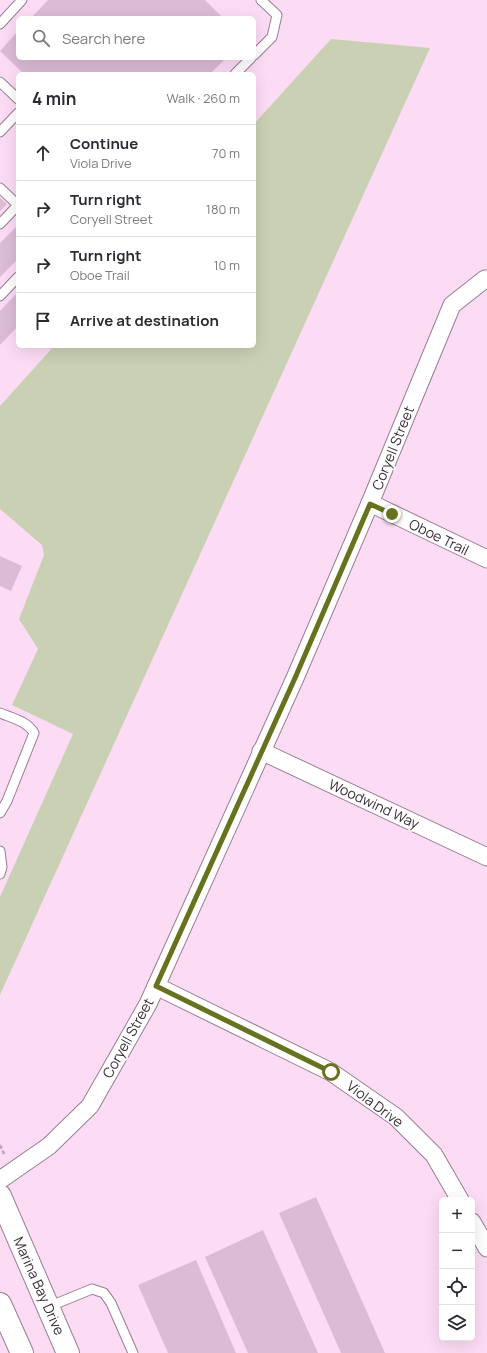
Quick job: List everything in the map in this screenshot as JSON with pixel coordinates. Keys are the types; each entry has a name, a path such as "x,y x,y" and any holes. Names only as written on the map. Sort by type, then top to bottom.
{"main road":[{"name":"Marina Bay Drive","path":"0,1196 68,1353"},
{"path":"0,1304 22,1353"}],"street":[{"name":"Coryell Street","path":"0,1180 49,1146 90,1106 148,1004 295,678 370,504 452,305 485,280"},
{"name":"Oboe Trail","path":"370,504 487,559"},
{"name":"Woodwind Way","path":"261,751 487,857"},
{"name":"Viola Drive","path":"156,986 331,1072 396,1117 434,1155 458,1197"},
{"path":"475,1227 487,1248"}],"lane":[{"path":"0,24 22,0"},
{"path":"256,53 272,37 277,15 261,0"},
{"path":"237,72 249,60"},
{"path":"0,82 16,97"},
{"path":"0,132 16,115"},
{"path":"0,188 16,203"},
{"path":"0,224 16,207"},
{"path":"0,296 16,279"},
{"path":"0,713 24,722 31,727 34,733 7,800 0,813"},
{"path":"0,851 1,871"},
{"path":"48,1307 92,1289 104,1293 111,1303 133,1353"}],"green space":[{"path":"331,39 430,48 0,995 0,897 73,734 12,705 38,649 19,619 44,555 42,545 0,509 0,406 52,348 256,348 256,122"}],"building":[{"path":"48,0 205,0 221,16 33,16"},
{"path":"16,33 16,60 224,60 212,72 22,72 0,51"},
{"path":"0,198 7,204 0,211"},
{"path":"16,227 16,261 0,277 0,243"},
{"path":"16,294 16,328 0,345 0,311"},
{"path":"0,556 22,566 11,591 0,586"},
{"path":"316,1197 385,1353 341,1353 279,1213"},
{"path":"263,1230 318,1353 248,1353 205,1257"},
{"path":"196,1260 236,1353 168,1353 138,1285"}],"route":[{"path":"331,1072 156,986 295,678 370,504 392,514"}]}
